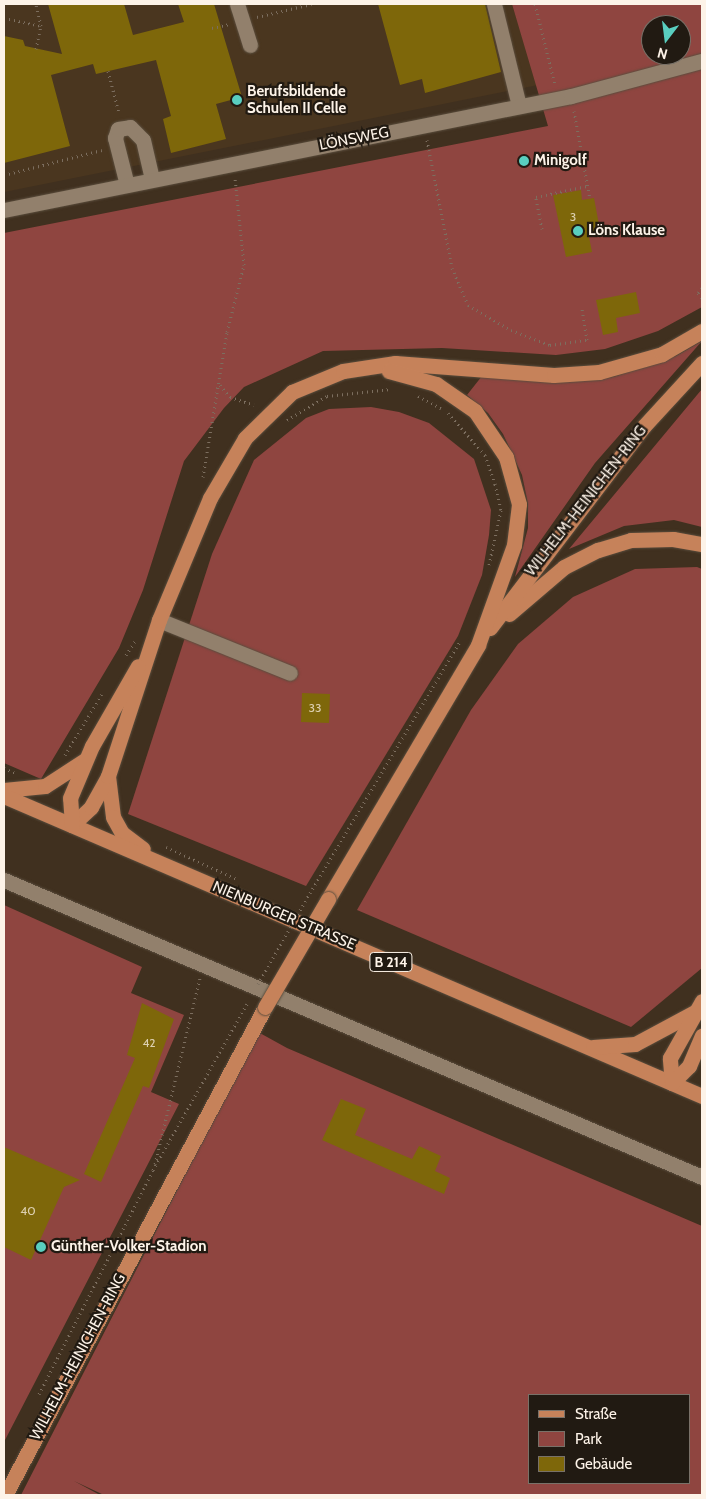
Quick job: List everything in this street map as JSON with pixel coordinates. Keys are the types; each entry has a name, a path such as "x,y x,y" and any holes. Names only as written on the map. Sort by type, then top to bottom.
{"main road":[{"path":"72,825 91,807 108,776 149,647 210,498 245,438 292,392 343,370 395,363 554,375 599,372 662,354 702,331"},
{"name":"WILHELM-HEINICHEN-RING","path":"5,1495 265,1007 478,645 562,528 644,426 702,363"},
{"path":"343,370 390,371 436,384 475,411 506,457 519,504 514,545 478,645"},
{"path":"478,645 564,567 598,550 631,540 673,539 702,544"},
{"path":"72,825 70,798 86,759 149,647"},
{"path":"4,790 45,786 86,759"},
{"path":"108,776 112,816 122,833 180,872"},
{"name":"NIENBURGER STRASSE","path":"4,796 702,1096"},
{"path":"589,1047 636,1044 699,1006"},
{"path":"672,1082 670,1058 699,1006"},
{"path":"672,1082 689,1066 702,1036"}],"street":[{"path":"237,4 250,45"},
{"path":"494,4 520,106"},
{"name":"LÖNSWEG","path":"4,210 564,97 702,61"},
{"path":"126,185 115,138 122,129 130,127 143,140 152,180"},
{"path":"159,620 290,673"},
{"path":"4,880 702,1177"}],"path":[{"path":"36,4 41,26 36,49"},
{"path":"212,28 310,4"},
{"path":"536,4 564,97 590,199"},
{"path":"4,18 41,26"},
{"path":"108,71 122,129"},
{"path":"424,125 452,268 468,305 511,330 550,346 587,340 582,308"},
{"path":"4,175 117,146"},
{"path":"203,477 228,332 244,265 241,206 232,163"},
{"path":"542,229 536,197 587,186"},
{"path":"702,288 698,293 702,299"},
{"path":"220,385 230,397 254,405"},
{"path":"279,425 327,396 367,388 395,389"},
{"path":"413,393 447,412 484,455 501,510 488,571"},
{"path":"248,412 260,400"},
{"path":"201,482 212,462"},
{"path":"124,659 138,634"},
{"path":"253,993 463,637"},
{"path":"61,760 108,684"},
{"path":"153,1170 203,966"},
{"path":"36,1401 153,1170 248,1002"}],"shaded area":[{"name":"Berufsbildende Schulen II Celle","path":"4,4 512,4 538,85 4,192"}],"green space":[{"path":"512,4 702,4 702,307 658,331 605,349 556,355 442,348 323,351 244,387 224,408 184,461 143,590 119,648 41,779 4,763 4,233 548,126"},
{"path":"702,341 595,463 515,577 528,528 528,504 522,475 503,434 488,413 467,395 482,376 559,382 613,377 676,356"},
{"path":"702,389 702,527 674,520 624,526 569,549"},
{"path":"371,407 399,412 429,423 474,459 491,510 489,535 482,575 458,636 306,886 128,814 212,554 254,460 306,418 329,409"},
{"path":"697,567 702,569 702,968 631,1027 357,910 471,710 518,644 573,597 635,569"},
{"name":"Günther-Volker-Stadion","path":"4,905 142,967 131,993 184,1015 151,1092 179,1104 4,1442"},
{"path":"258,1032 287,1048 702,1226 702,1495 104,1495 74,1481 100,1495 21,1495"}],"building":[{"path":"48,4 124,4 133,35 184,22 178,4 214,4 242,97 216,104 226,139 171,153 163,119 171,116 156,60 96,74 93,64 51,75 70,146 4,163 4,36 23,40 25,46 62,54"},
{"path":"378,4 485,4 501,72 425,93 422,79 400,85"},
{"path":"581,190 582,200 594,198 600,230 588,232 592,252 566,257 553,195"},
{"path":"636,292 640,313 616,318 618,332 603,335 596,300"},
{"path":"302,693 330,694 329,723 301,722"},
{"path":"142,1003 174,1019 149,1088 143,1086 101,1182 84,1174 135,1058 127,1055"},
{"path":"341,1099 366,1109 355,1135 412,1159 419,1146 441,1156 435,1171 450,1178 444,1194 322,1140"},
{"path":"4,1147 80,1180 64,1187 31,1260 4,1247"}],"place":[{"name":"Berufsbildende Schulen II Celle","path":"237,100"},
{"name":"Minigolf","path":"524,161"},
{"name":"Löns Klause","path":"578,231"},
{"name":"Günther-Volker-Stadion","path":"41,1247"}]}
